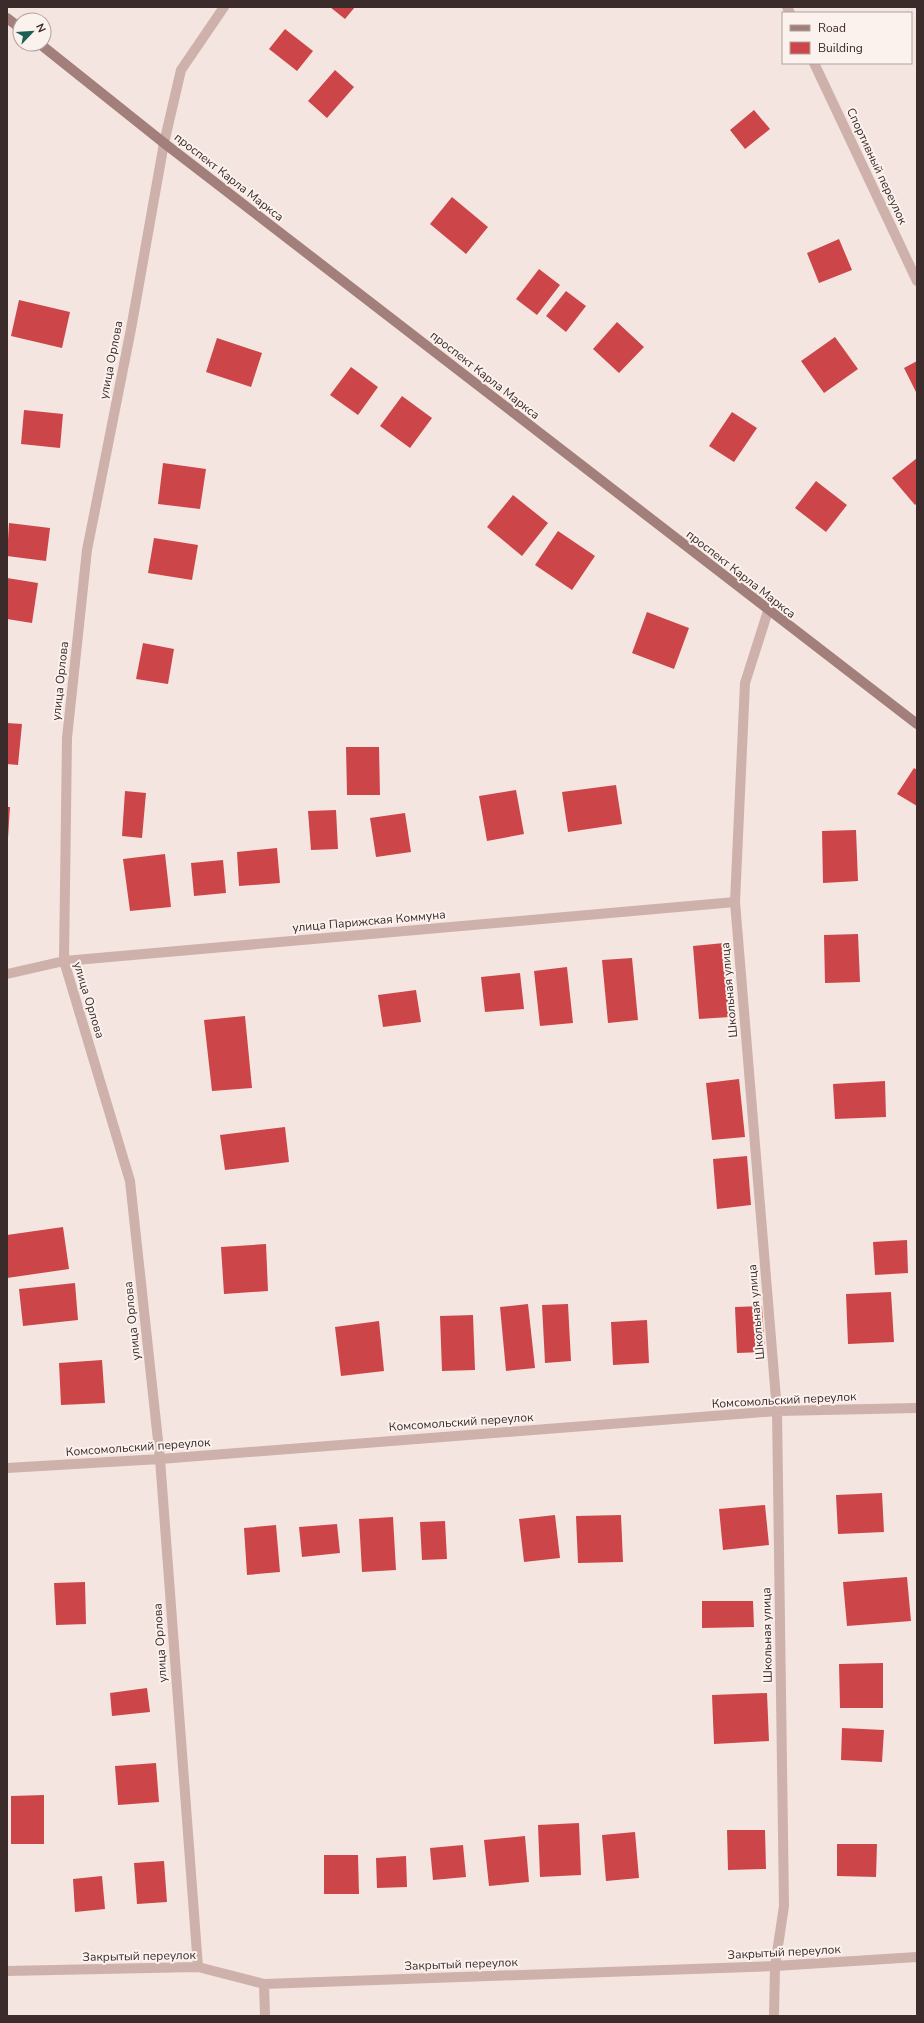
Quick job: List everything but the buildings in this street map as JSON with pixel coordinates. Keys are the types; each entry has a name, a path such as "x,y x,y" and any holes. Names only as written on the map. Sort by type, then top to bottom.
{"main road":[{"name":"проспект Карла Маркса","path":"50,52 164,143 768,611 917,724"}],"street":[{"name":"улица Орлова","path":"198,1967 160,1459 130,1181 64,961 68,738 87,550 131,329 164,143 181,70 224,7"},
{"name":"Спортивный переулок","path":"814,64 917,281"},
{"name":"Школьная улица","path":"768,611 745,683 735,902 777,1411 784,1906 775,1966 774,2016"},
{"name":"улица Парижская Коммуна","path":"7,974 64,961 735,902"},
{"name":"Комсомольский переулок","path":"7,1468 160,1459 777,1411 917,1408"},
{"name":"Закрытый переулок","path":"7,1971 198,1967 264,1984 775,1966 917,1957"},
{"path":"264,1984 266,2016"}]}
